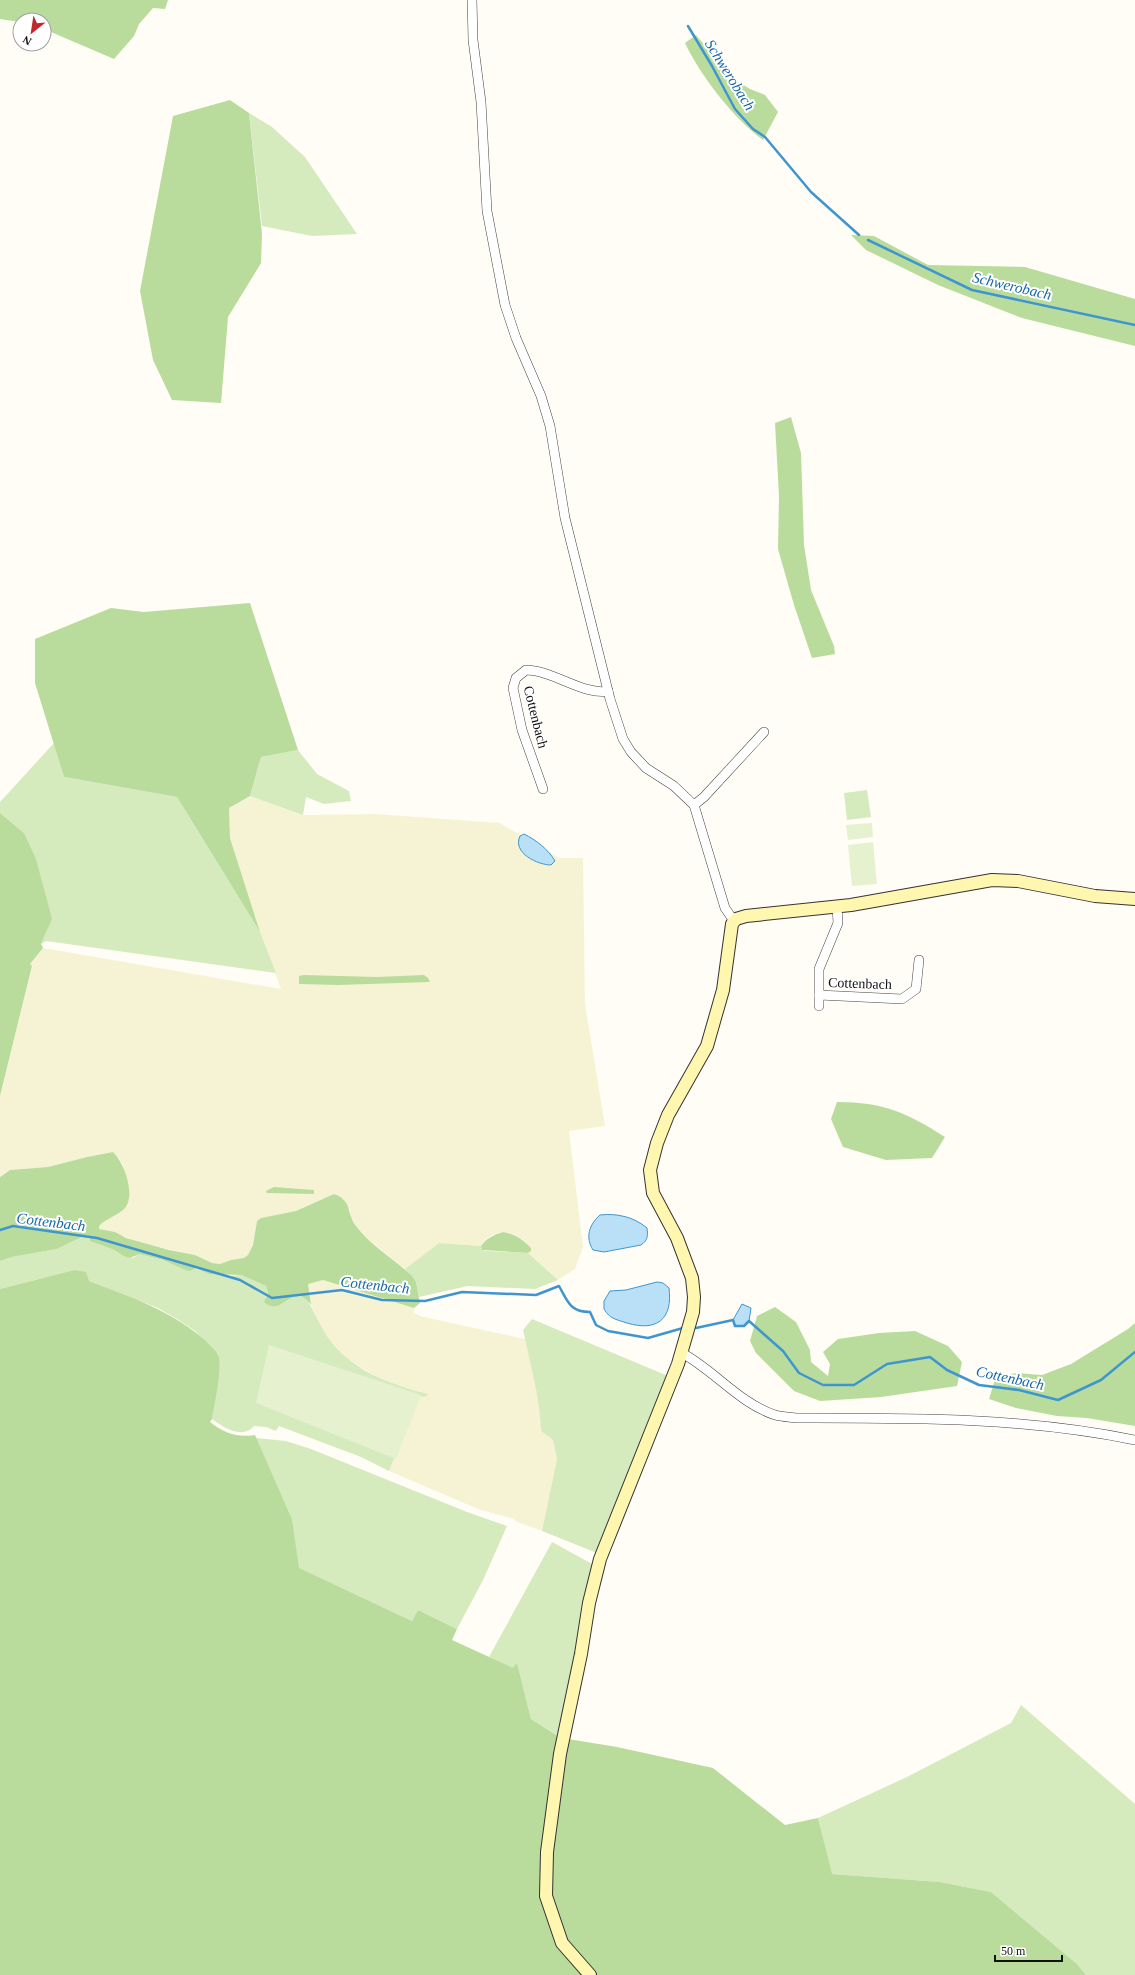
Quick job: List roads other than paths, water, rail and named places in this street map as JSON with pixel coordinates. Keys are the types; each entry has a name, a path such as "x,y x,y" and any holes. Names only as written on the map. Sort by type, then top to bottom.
{"street":[{"path":"472,0 473,40 481,102 488,211 505,305 516,338 541,396 550,426 565,518 608,691 623,739 631,752 646,768 674,786 694,805 725,908 734,921"},
{"name":"Cottenbach","path":"543,789 522,730 513,688 516,678 526,670 536,671 594,691 608,691"},
{"path":"694,805 704,797 764,732"},
{"path":"590,1975 562,1943 546,1896 547,1852 560,1754 581,1654 589,1603 600,1559 682,1353 693,1312 694,1288 677,1238 653,1193 650,1170 657,1143 668,1115 707,1046 723,990 727,969 731,928 734,921 746,916 837,906 992,880 1018,881 1095,896 1135,899"},
{"name":"Cottenbach","path":"819,1006 819,969 838,923 837,906"},
{"name":"Cottenbach","path":"819,995 902,999 909,996 916,989 919,960"},
{"path":"682,1353 698,1362 756,1407 776,1415 797,1418 987,1420 1090,1430 1135,1440"}],"water":[{"path":"524,834 537,842 549,853 555,861 551,865 533,860 523,853 519,842 520,836"},
{"path":"600,1215 619,1215 637,1221 647,1228 646,1240 641,1245 604,1252 593,1250 589,1240 589,1231 593,1223"},
{"path":"657,1282 663,1283 669,1288 670,1299 665,1315 655,1324 647,1326 627,1323 611,1317 604,1309 604,1301 610,1291 626,1290"},
{"path":"742,1304 751,1308 749,1321 744,1326 735,1326 733,1320"}],"waterway":[{"name":"Schwerobach","path":"688,26 735,109 753,129 765,137 811,192 859,235"},
{"name":"Schwerobach","path":"868,240 972,290 1135,325"},
{"name":"Cottenbach","path":"0,1230 13,1226 97,1238 240,1280 272,1298 342,1290 382,1300 425,1301 462,1292 536,1295 559,1286 570,1305 583,1312 590,1312 596,1325 608,1331 648,1338 683,1328"},
{"name":"Cottenbach","path":"696,1328 733,1320 735,1326 744,1326 749,1321 783,1351 799,1373 823,1385 854,1385 887,1364 930,1357 947,1370 979,1385 1019,1390 1058,1400 1101,1380 1135,1352"}]}
